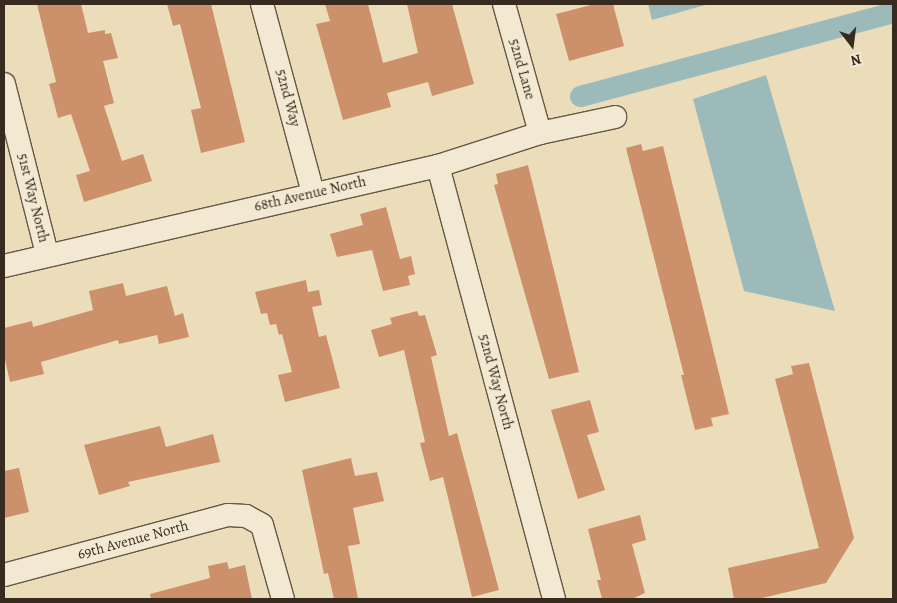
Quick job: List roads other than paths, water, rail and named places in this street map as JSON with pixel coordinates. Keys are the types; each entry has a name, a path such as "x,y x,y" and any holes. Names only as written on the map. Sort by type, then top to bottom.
{"street":[{"name":"52nd Way","path":"262,4 313,193"},
{"name":"52nd Lane","path":"504,4 540,134"},
{"name":"51st Way North","path":"4,84 47,254"},
{"name":"68th Avenue North","path":"4,266 47,254 438,166 540,134 616,117"},
{"name":"52nd Way North","path":"438,166 554,599"},
{"name":"69th Avenue North","path":"4,575 228,515 246,516 262,525 283,599"}],"water":[{"path":"648,4 709,4 652,20"},
{"path":"766,75 835,311 744,291 693,99"}],"waterway":[{"path":"580,96 893,12"}]}
